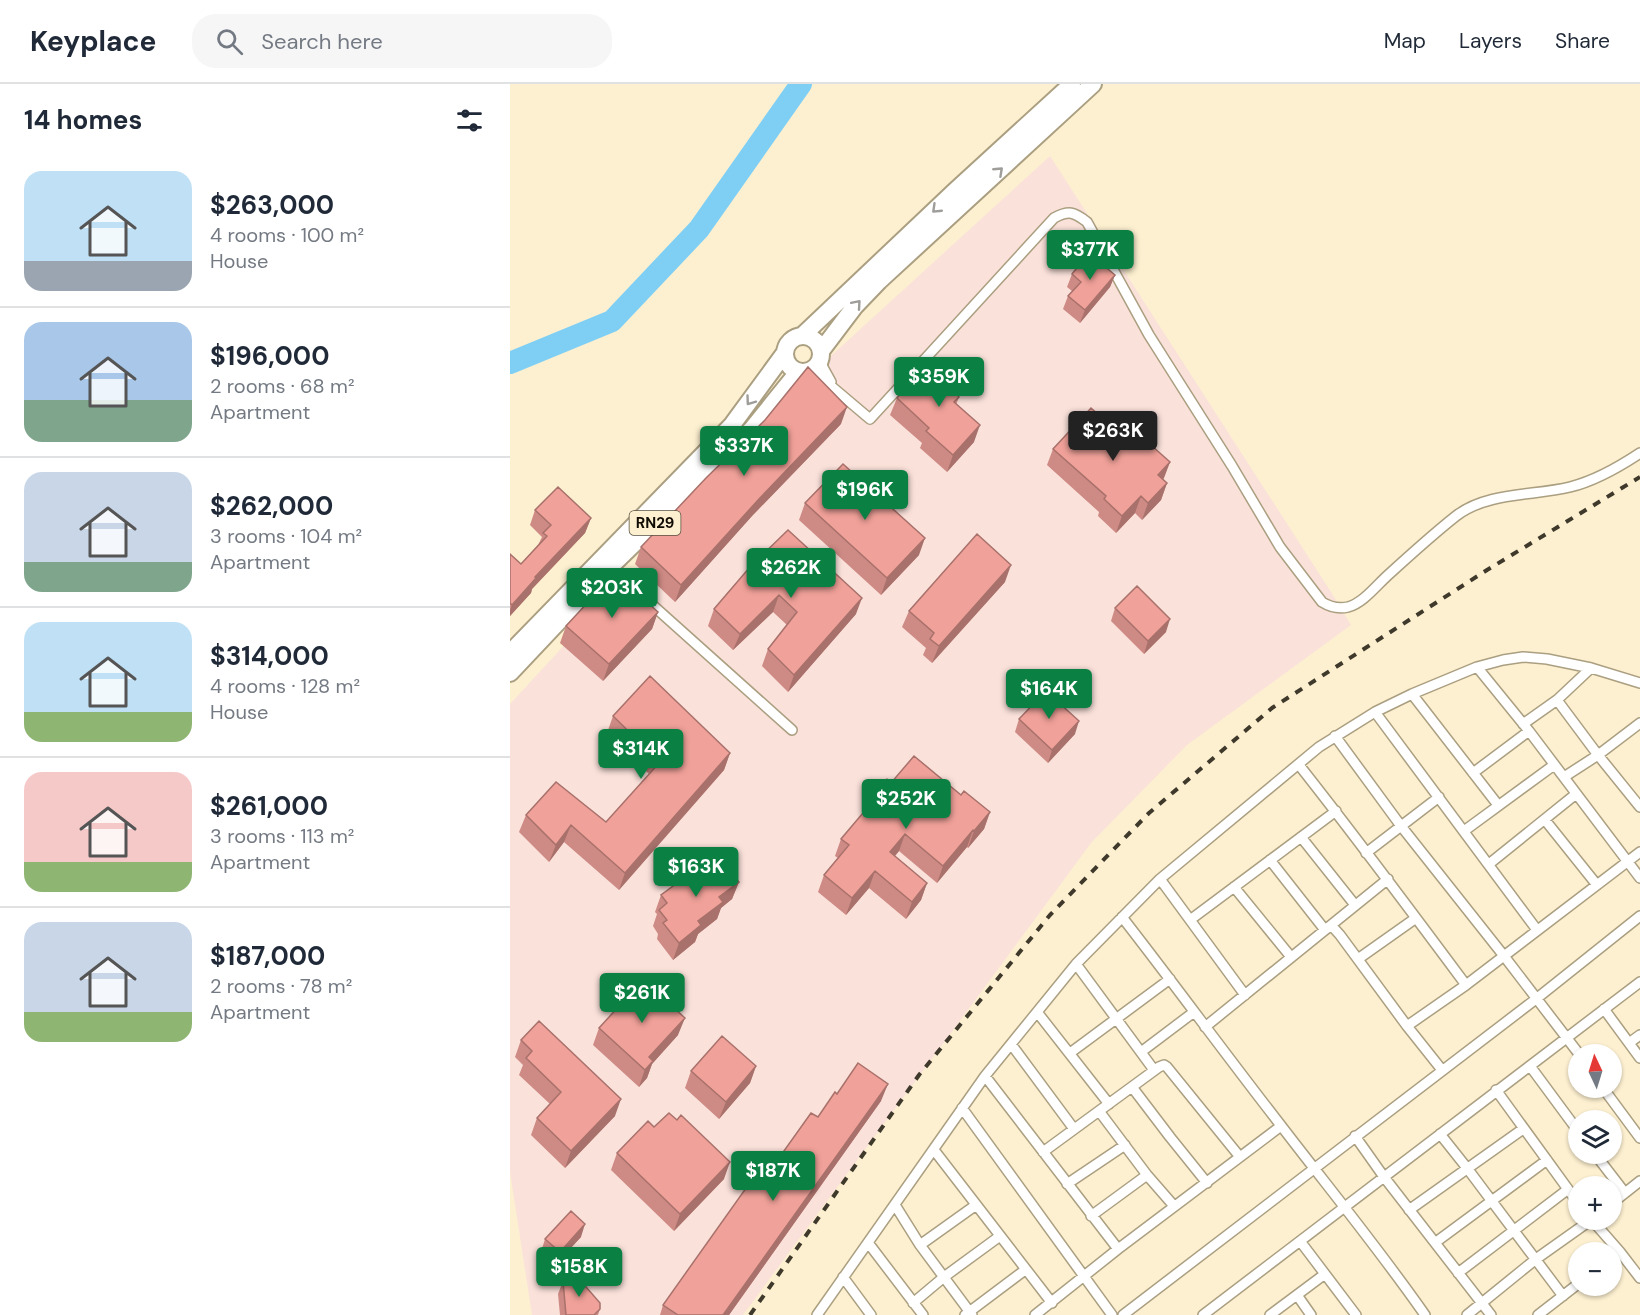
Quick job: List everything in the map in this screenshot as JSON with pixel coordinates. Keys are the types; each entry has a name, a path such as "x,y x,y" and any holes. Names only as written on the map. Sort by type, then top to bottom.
{"highway":[{"name":"RN29","path":"510,673 527,645 732,425 784,354 790,341 803,335 1072,84"},
{"name":"RN29","path":"510,653 527,645 752,429 813,364 855,306 879,280 1093,84"},
{"path":"784,354 788,365 813,364 815,340 803,335"}],"street":[{"path":"813,364 834,387 870,419 1054,218 1063,213 1077,215 1087,222 1149,335 1232,466 1280,548 1322,602 1338,608 1350,606 1362,599 1458,514 1470,507 1497,498 1573,486 1600,475 1640,453"},
{"path":"610,567 792,730"},
{"path":"819,1314 985,1076 1076,964 1160,879 1335,736 1375,712 1412,694 1476,667 1503,660 1523,657 1547,659 1591,668 1640,682"},
{"path":"1476,667 1526,728 1640,878"},
{"path":"1473,773 1591,668"},
{"path":"1412,694 1498,805"},
{"path":"1557,700 1640,807"},
{"path":"1375,712 1537,930"},
{"path":"1564,777 1638,729"},
{"path":"1335,736 1401,826 1571,1044"},
{"path":"1299,765 1388,879 1466,985"},
{"path":"1464,831 1554,765"},
{"path":"1490,864 1576,794"},
{"path":"1366,852 1439,797"},
{"path":"1190,920 1336,811"},
{"path":"1545,820 1597,885"},
{"path":"1301,837 1355,905"},
{"path":"1407,1026 1466,985 1640,852"},
{"path":"1270,860 1358,959 1442,1070"},
{"path":"1160,879 1245,995"},
{"path":"1205,1027 1388,879"},
{"path":"1234,887 1291,957"},
{"path":"1123,1315 1536,999 1640,916"},
{"path":"1122,917 1281,1126 1315,1167 1425,1315"},
{"path":"1358,959 1416,918"},
{"path":"1076,964 1154,1070"},
{"path":"1070,1053 1170,979"},
{"path":"1203,1315 1640,982"},
{"path":"1604,1010 1640,1058"},
{"path":"1037,1011 1108,1104"},
{"path":"1141,1052 1194,1012"},
{"path":"1629,1043 1640,1035"},
{"path":"1011,1044 1074,1129"},
{"path":"1043,1152 1164,1065 1240,1157"},
{"path":"1530,1066 1568,1117"},
{"path":"985,1076 1118,1249"},
{"path":"1132,1087 1207,1183"},
{"path":"1458,1273 1567,1190 1496,1090"},
{"path":"1610,1098 1640,1138"},
{"path":"962,1108 1112,1315"},
{"path":"1099,1111 1147,1175 1174,1206"},
{"path":"1035,1315 1281,1126"},
{"path":"1410,1210 1523,1129"},
{"path":"1440,1134 1563,1296"},
{"path":"1355,1137 1491,1315"},
{"path":"1067,1184 1125,1145"},
{"path":"934,1150 1052,1303"},
{"path":"1436,1242 1547,1160"},
{"path":"1603,1164 1625,1193"},
{"path":"1091,1216 1147,1175"},
{"path":"1622,1195 1640,1181"},
{"path":"895,1204 920,1245 969,1314 1025,1270"},
{"path":"920,1245 975,1205"},
{"path":"1467,1315 1578,1230"},
{"path":"1601,1230 1611,1242"},
{"path":"913,1303 1000,1236"},
{"path":"1300,1241 1356,1315"},
{"path":"868,1244 922,1315"},
{"path":"1622,1255 1640,1278"},
{"path":"1270,1315 1325,1274"},
{"path":"843,1277 871,1315"},
{"path":"1538,1315 1568,1292"},
{"path":"1297,1294 1311,1315"}],"shaded area":[{"path":"1050,156 1351,625 1187,745 1091,843 743,1315 532,1315 510,1172 510,704 833,354"}],"building":[{"path":"1089,253 1115,275 1085,310 1068,296 1081,282 1072,274"},
{"path":"930,361 959,386 954,392 959,397 954,402 980,425 953,455 926,431 929,428 897,398"},
{"path":"808,367 847,407 681,585 641,547 765,420"},
{"path":"1091,408 1135,447 1143,438 1170,462 1158,475 1167,483 1148,503 1141,496 1122,516 1104,499 1106,496 1053,449"},
{"path":"843,464 925,538 887,578 805,503"},
{"path":"558,487 591,518 512,605 510,603 510,554 521,564 547,536 543,533 551,525 535,510"},
{"path":"788,530 862,598 794,675 768,649 797,612 779,595 740,634 714,609 750,567"},
{"path":"977,534 1011,565 939,646 930,639 934,633 909,611"},
{"path":"615,573 658,612 609,664 566,626"},
{"path":"1137,586 1170,619 1148,641 1115,608"},
{"path":"650,676 730,753 625,873 571,825 556,845 526,815 556,782 606,822 660,762 613,716"},
{"path":"1046,691 1079,721 1052,750 1019,719"},
{"path":"914,756 961,795 964,791 990,812 943,866 905,834 890,852 927,883 912,902 875,871 852,898 824,875 849,845 841,839 874,800 871,798 887,779 891,783"},
{"path":"717,855 739,882 719,897 723,902 698,921 701,925 679,943 663,923 667,920 659,910 667,903 661,895 684,878 686,880"},
{"path":"643,980 685,1018 649,1057 653,1061 645,1070 599,1028"},
{"path":"539,1021 621,1099 571,1151 537,1118 561,1092 526,1058 532,1051 521,1040"},
{"path":"722,1036 756,1066 726,1102 691,1071"},
{"path":"858,1063 888,1084 723,1315 678,1315 663,1305 761,1167 769,1172 811,1113 818,1117"},
{"path":"669,1113 677,1120 681,1115 730,1162 680,1214 617,1153 648,1121 654,1127"},
{"path":"571,1211 585,1224 560,1252 545,1239"},
{"path":"573,1272 600,1303 600,1309 594,1315 566,1315 563,1281"}],"waterway":[{"path":"510,363 612,321 699,229 801,84"}],"railway":[{"path":"750,1315 919,1075 1050,915 1149,813 1272,708 1487,570 1640,477"}]}
